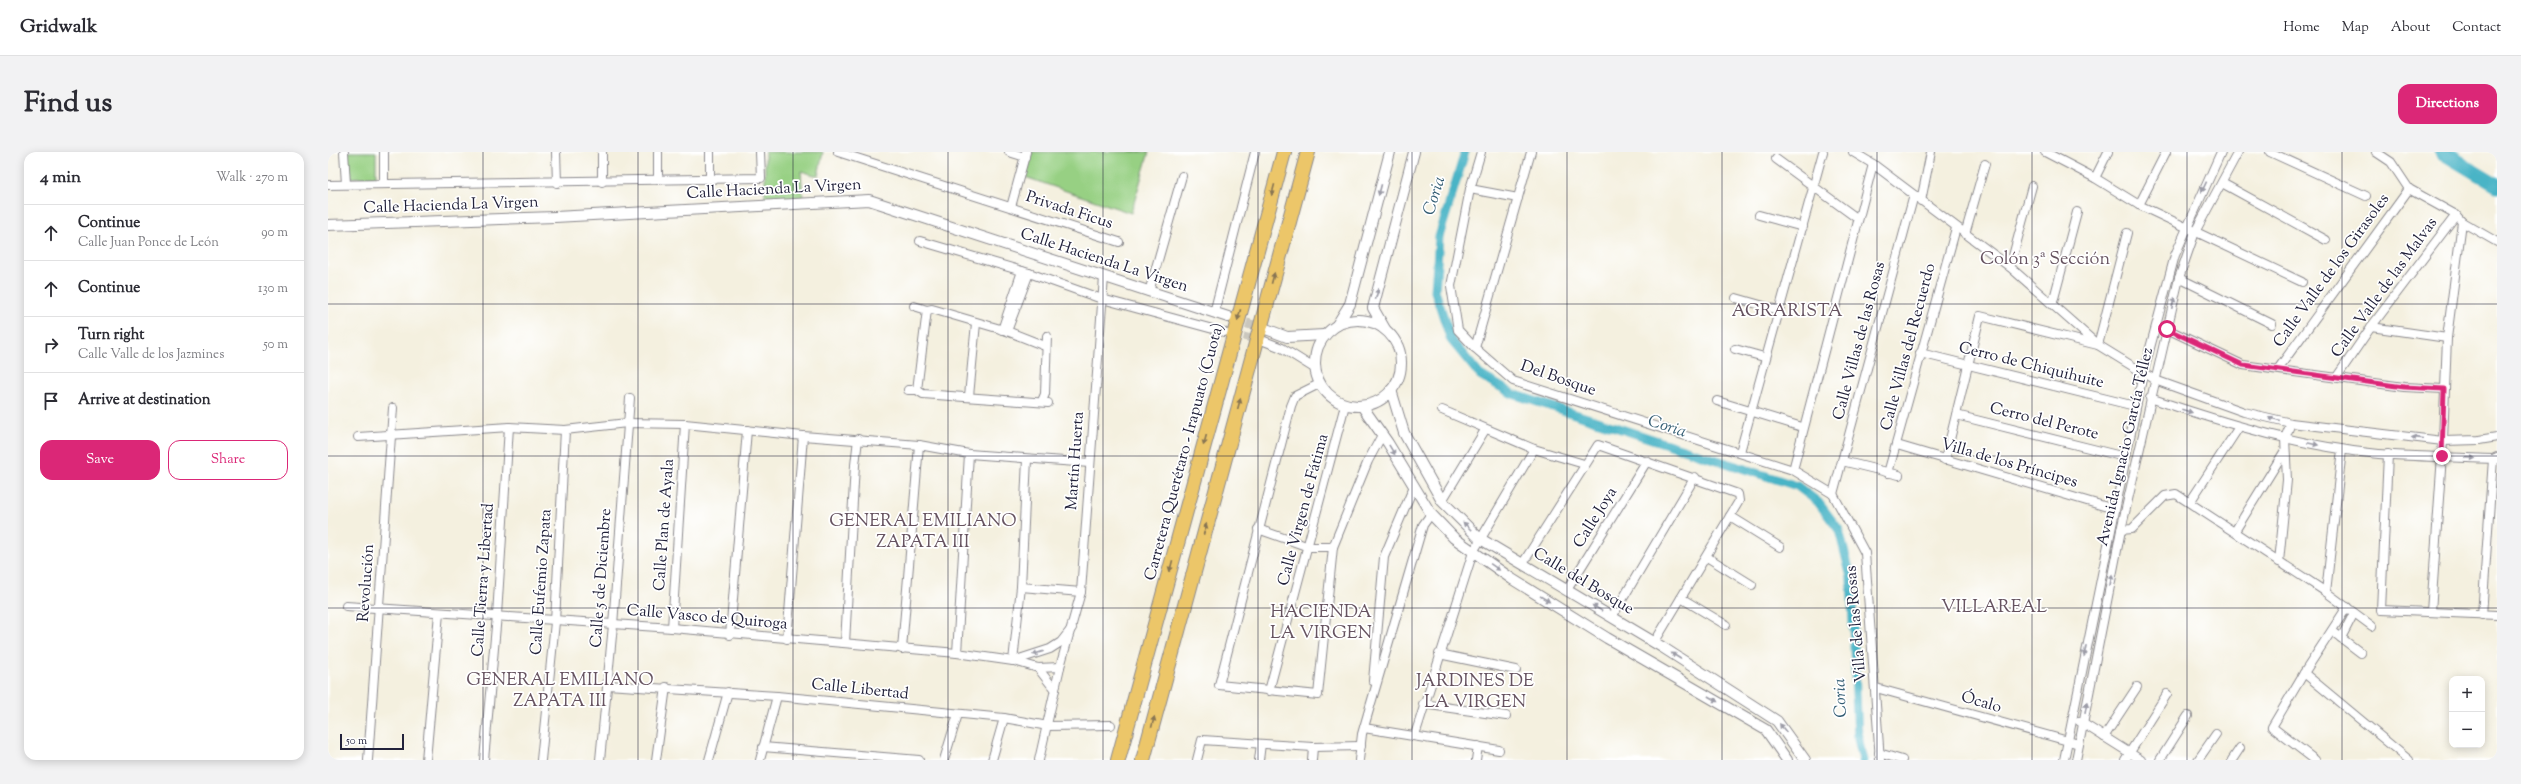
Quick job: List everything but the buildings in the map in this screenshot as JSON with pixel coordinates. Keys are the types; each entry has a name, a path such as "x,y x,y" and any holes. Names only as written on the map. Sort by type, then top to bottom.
{"highway":[{"name":"Carretera Querétaro - Irapuato (Cuota)","path":"1118,760 1284,152"},
{"path":"1143,760 1308,152"}],"street":[{"path":"344,152 346,184"},
{"path":"384,152 384,184"},
{"path":"556,152 557,183"},
{"path":"602,152 602,182"},
{"path":"658,152 658,180"},
{"path":"710,152 710,179"},
{"path":"328,185 557,183 761,178 760,152"},
{"name":"Privada Ficus","path":"838,152 1119,242"},
{"path":"1009,152 1026,155 1011,207"},
{"path":"1214,313 1255,152"},
{"path":"1390,152 1350,304 1337,325 1324,336 1316,351 1314,368 1320,384 1330,397 1345,405 1362,406 1378,401 1391,390 1399,375 1401,358 1396,342 1385,329 1373,308 1414,152"},
{"name":"Del Bosque","path":"1481,152 1470,190 1450,286 1458,330 1475,348 1513,381 1793,470 1833,494"},
{"path":"1475,348 1531,152"},
{"path":"1740,452 1764,357 1803,226 1822,152"},
{"path":"1853,152 1873,164 1956,228 2010,267 2053,302 2098,344 2143,374 2155,380 2244,412 2291,424 2443,441 2479,440 2497,437"},
{"path":"1921,201 1931,152"},
{"path":"2095,178 2108,152"},
{"path":"2139,205 2166,152"},
{"name":"Avenida Ignacio García Téllez","path":"2064,760 2114,509 2143,374 2174,255 2185,228 2221,152"},
{"name":"Avenida Ignacio García Téllez","path":"2076,760 2121,530 2150,398 2179,278 2195,232 2238,152"},
{"path":"2270,152 2366,196"},
{"path":"2376,152 2391,162 2409,189 2456,215 2462,222 2497,242"},
{"path":"2049,153 2095,178 2139,205 2302,282"},
{"path":"1776,159 1814,185 1858,219"},
{"path":"1793,470 1802,427 1873,164"},
{"path":"1965,234 1985,164"},
{"path":"1149,292 1182,176"},
{"path":"2222,183 2326,240"},
{"path":"2010,267 2032,186"},
{"name":"Calle Valle de los Girasoles","path":"2278,369 2409,189"},
{"path":"1470,190 1518,198"},
{"name":"Calle Villas de las Rosas","path":"1833,494 1914,195"},
{"name":"Calle Hacienda La Virgen","path":"328,225 555,217 869,200 1228,318"},
{"path":"2053,302 2077,212"},
{"path":"1759,215 1803,226"},
{"name":"Calle Valle de las Malvas","path":"2336,378 2371,327 2456,215"},
{"path":"2431,612 2443,441 2447,338 2462,222"},
{"name":"Calle Villas del Recuerdo","path":"1888,473 1897,445 1920,353 1956,228"},
{"path":"2098,344 2126,232"},
{"path":"920,241 1025,272 1102,299 1224,332"},
{"path":"1005,331 1025,272"},
{"name":"Martín Huerta","path":"1062,642 1072,628 1081,592 1104,278"},
{"path":"2179,278 2272,324"},
{"path":"1736,298 1778,310"},
{"path":"914,306 927,310 932,309 1005,331 1045,346"},
{"path":"916,390 927,310"},
{"path":"1945,460 1967,364 1980,316 2098,344"},
{"path":"1337,325 1353,320 1370,321 1385,329"},
{"path":"969,396 976,323"},
{"path":"2371,327 2447,338"},
{"path":"1266,329 1287,337 1324,336"},
{"path":"2167,329 2243,365 2404,387 2444,389"},
{"path":"908,390 916,390 923,394 1045,402 1045,346 1047,336"},
{"path":"1264,341 1282,348 1314,368"},
{"path":"1735,349 1764,357"},
{"name":"Cerro de Chiquihuite","path":"1920,353 2041,384 2136,406"},
{"path":"1320,384 1295,396 1290,406 1219,685 1318,695 1333,547 1368,460 1382,435"},
{"name":"Calle del Bosque","path":"1391,390 1404,433 1442,501 1479,538 1612,617 1777,721 1805,760"},
{"name":"Calle 5 de Diciembre","path":"600,760 613,625 630,398"},
{"path":"2150,398 2239,427 2342,450 2388,454 2496,458 2482,615"},
{"path":"1717,401 1802,427"},
{"name":"Calle Virgen de Fátima","path":"1269,691 1309,548 1345,405"},
{"path":"1362,406 1382,435 1431,514 1454,538 1473,552 1607,638 1766,730 1788,760"},
{"name":"Revolución","path":"368,760 393,408"},
{"path":"1442,410 1485,430 1534,449 1584,464"},
{"name":"Cerro del Perote","path":"1956,415 2125,457"},
{"path":"358,437 509,427 565,430 627,423 686,424 803,436 858,439 919,445 970,454 1090,463"},
{"name":"Calle Plan de Ayala","path":"672,628 686,424"},
{"path":"2279,562 2287,480 2284,452 2285,438 2291,424"},
{"name":"Calle Tierra y Libertad","path":"484,760 497,615 509,427"},
{"path":"2190,502 2239,427"},
{"name":"Calle Eufemio Zapata","path":"541,760 554,622 565,430"},
{"path":"730,635 747,430"},
{"path":"1442,501 1485,430"},
{"path":"787,639 803,436"},
{"path":"845,642 855,465 858,439"},
{"path":"902,649 919,445"},
{"path":"1523,563 1584,464 1598,445 1695,477 1738,494 1739,501 1707,557 1654,643"},
{"name":"Villa de los Príncipes","path":"1897,445 2114,509"},
{"path":"1415,735 1423,704 1473,552 1479,538 1534,449"},
{"path":"2326,592 2342,450"},
{"path":"2235,531 2284,452"},
{"path":"957,653 970,454"},
{"path":"2388,454 2381,610 2497,616"},
{"path":"1027,459 1021,587 1013,661 1038,668 1060,667"},
{"name":"Calle Joya","path":"1568,590 1647,461"},
{"path":"1842,461 1899,475"},
{"path":"1612,617 1695,477"},
{"path":"1372,700 1384,557 1414,486"},
{"name":"Villa de las Rosas","path":"1833,494 1865,553 1880,757"},
{"path":"2121,530 2132,529 2165,496 2176,494 2235,531 2279,562 2326,592 2372,626"},
{"path":"1359,760 1364,728 1423,525 1431,514"},
{"path":"1730,516 1780,547"},
{"path":"1258,529 1309,548 1333,547"},
{"path":"1707,557 1752,585"},
{"path":"1021,587 1081,592"},
{"path":"1681,598 1726,625"},
{"name":"Calle Vasco de Quiroga","path":"346,606 380,607 439,613 497,615 554,622 672,628 730,635 845,642 902,649 957,653 1013,661 1050,649 1062,642"},
{"path":"2315,760 2272,727 2304,673 2346,608"},
{"path":"426,760 439,613"},
{"path":"2342,638 2354,613"},
{"path":"1039,760 1048,726 1060,667 1072,628"},
{"path":"2332,631 2361,653"},
{"path":"2089,633 2100,636"},
{"path":"1439,654 1516,670"},
{"path":"1038,668 1055,690"},
{"path":"2304,673 2409,760"},
{"name":"Calle Libertad","path":"607,685 666,687 777,696 1004,718 1048,726 1111,725"},
{"path":"656,760 666,687"},
{"path":"2104,737 2137,687"},
{"name":"Ócalo","path":"1876,688 2079,744"},
{"path":"709,760 728,692"},
{"path":"2128,756 2168,694"},
{"path":"760,760 777,696"},
{"path":"1423,704 1506,716"},
{"path":"944,760 958,714"},
{"path":"2160,760 2188,716"},
{"path":"2073,717 2104,737 2128,756 2141,760"},
{"path":"992,760 1004,718"},
{"path":"1364,728 1415,735 1499,750"},
{"path":"2198,760 2216,734"},
{"path":"1197,760 1202,740 1314,747 1361,746"},
{"path":"1259,760 1261,744"},
{"path":"1476,760 1478,746"},
{"path":"763,747 919,760"},
{"path":"1312,760 1314,747"},
{"path":"2232,760 2240,748"},
{"path":"1880,757 1902,760"}],"green space":[{"path":"346,152 376,152 376,177 347,178"},
{"path":"765,152 823,152 818,176 801,171 803,199 765,201"},
{"path":"1032,152 1149,152 1131,213 1025,177"}],"waterway":[{"name":"Coria","path":"1465,152 1439,237 1435,291 1451,340 1480,375 1513,394 1797,486 1818,502 1839,530 1851,577 1858,738 1863,760"},
{"path":"2442,152 2497,185"}],"tunnel":[{"path":"1232,319 1266,329"},
{"path":"1232,334 1259,340"}],"district":[{"name":"Colón 3ª Sección","path":"2045,260"},
{"name":"AGRARISTA","path":"1787,312"},
{"name":"GENERAL EMILIANO ZAPATA III","path":"923,532"},
{"name":"VILLAREAL","path":"1994,608"},
{"name":"HACIENDA LA VIRGEN","path":"1321,623"},
{"name":"GENERAL EMILIANO ZAPATA III","path":"560,691"},
{"name":"JARDINES DE LA VIRGEN","path":"1475,692"}],"route":[{"path":"2167,329 2243,365 2404,387 2444,389 2442,456"}]}
